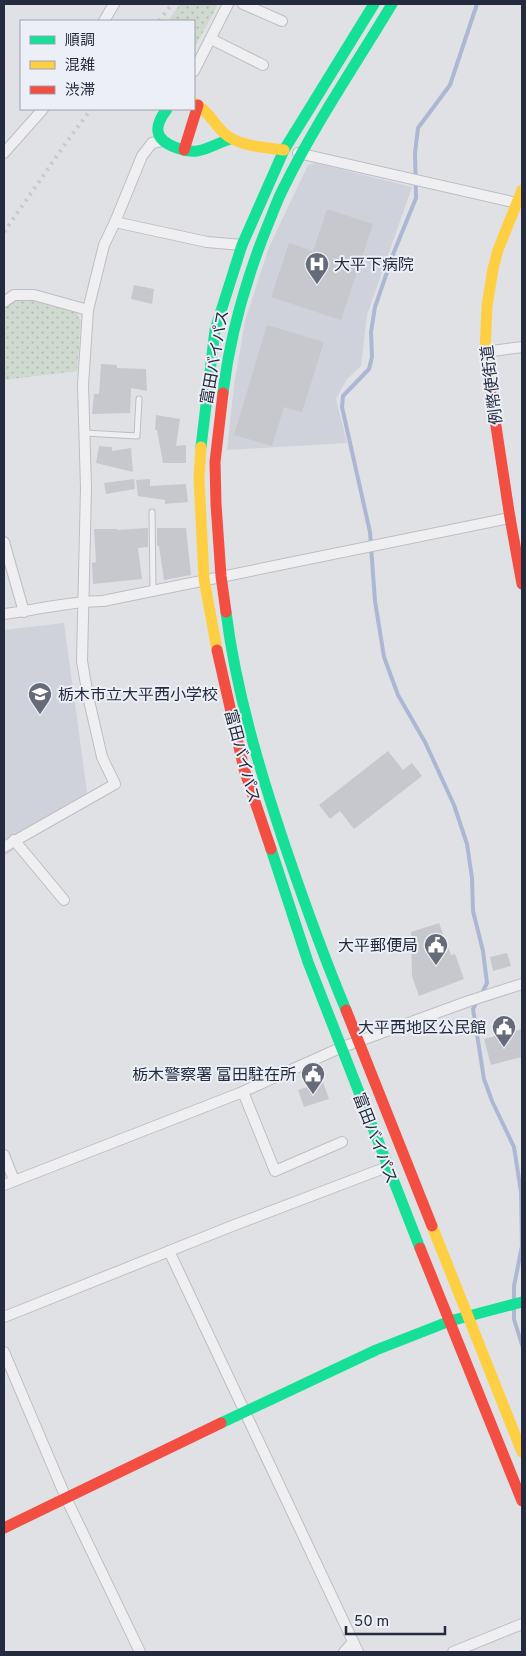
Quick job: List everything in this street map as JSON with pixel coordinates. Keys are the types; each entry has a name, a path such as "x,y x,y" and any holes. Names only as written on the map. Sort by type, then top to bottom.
{"main road":[{"name":"富田バイパス","path":"374,4 284,150 242,245 215,330 202,433 199,478 204,579 221,673 244,770 308,962 387,1167 522,1501"},
{"name":"富田バイパス","path":"392,4 283,188 259,246 243,296 233,336 219,422 215,462 216,504 222,576 229,637 236,673 261,774 327,964 522,1452"},
{"path":"196,104 207,111 224,134 231,139 284,150"},
{"path":"166,110 159,120 156,129 158,137 162,141 184,150 194,151 231,139"},
{"path":"184,150 194,110"},
{"name":"例幣使街道","path":"522,190 498,250 489,285 486,306 485,352 510,518 522,577"},
{"path":"4,1528 245,1411 376,1350 450,1321 522,1302"}],"street":[{"path":"105,20 114,4"},
{"path":"195,69 228,4"},
{"path":"242,4 282,21"},
{"path":"211,39 264,65"},
{"path":"4,153 42,110"},
{"path":"4,847 115,784 102,757 82,661 86,488 83,385 88,310 104,245 116,222 142,156 152,143 162,141"},
{"path":"284,150 517,203"},
{"path":"116,222 207,242 242,245"},
{"path":"4,302 14,296 34,295 88,310"},
{"path":"485,352 522,347"},
{"path":"4,614 82,601 103,601 510,518"},
{"path":"4,542 24,612"},
{"path":"14,840 64,900"},
{"path":"4,1185 243,1092 358,1041 522,984"},
{"path":"243,1092 275,1171 342,1142"},
{"path":"4,1155 14,1180"},
{"path":"4,1317 169,1250 387,1167"},
{"path":"169,1250 358,1652"},
{"path":"4,1352 66,1498 140,1652"},
{"path":"453,1652 522,1624"},
{"path":"344,1652 353,1642"}],"lane":[{"path":"84,433 137,436 139,399"},
{"path":"152,512 153,590"}],"shaded area":[{"path":"180,4 218,4 195,47 195,20 169,20"},
{"name":"大平下病院","path":"316,163 412,187 367,315 361,366 347,379 336,399 347,443 227,450 234,385 245,321 269,247 308,165"},
{"path":"33,298 75,310 81,321 77,371 4,380 4,306 15,299"},
{"name":"栃木市立大平西小学校","path":"64,623 88,799 4,856 4,630"}],"building":[{"path":"327,209 373,224 341,320 271,297 289,243 313,251"},
{"path":"134,285 154,289 152,304 131,299"},
{"path":"267,325 324,342 302,412 284,407 272,446 234,435"},
{"path":"101,364 117,365 117,368 146,369 147,391 131,388 130,413 92,414 94,394 99,394"},
{"path":"156,415 180,419 176,446 186,445 186,463 163,463 157,430 155,430"},
{"path":"99,446 112,447 112,451 131,448 133,472 96,463"},
{"path":"134,479 135,489 106,494 104,483"},
{"path":"150,479 150,486 186,484 188,502 165,504 165,500 138,496 136,480"},
{"path":"148,528 148,547 138,548 142,579 93,584 92,563 96,562 94,529"},
{"path":"157,528 186,528 191,575 164,580 159,546 157,546"},
{"path":"388,751 403,770 412,763 422,776 354,829 340,811 330,819 319,805"},
{"name":"大平郵便局","path":"439,923 451,955 455,954 464,979 419,996 412,976 411,932"},
{"path":"507,953 511,966 493,971 490,957"},
{"name":"大平西地区公民館","path":"522,1029 522,1057 491,1065 484,1039"},
{"name":"栃木警察署 富田駐在所","path":"323,1082 329,1099 304,1107 298,1090"}],"waterway":[{"path":"477,4 450,85 418,128 415,153 416,198 394,252 375,307 371,332 372,357 369,369 343,396 342,407 370,532 375,601 384,657 398,695 425,742 454,805 467,844 472,878 473,911 483,951 487,983 481,995"},
{"path":"477,1001 473,1009 484,1079 492,1101 514,1147 521,1192 522,1246 514,1286 514,1302"},
{"path":"514,1309 514,1319 522,1345"}],"railway":[{"path":"160,20 172,4"},
{"path":"4,232 90,110"}],"traffic: fast":[{"path":"201,447 215,330 242,245 284,150 374,4"},
{"path":"223,393 230,349 240,306 261,242 278,200 322,117 392,4"},
{"path":"166,110 159,122 158,132 160,137 169,145 184,150 197,151 231,139"},
{"path":"226,612 242,700 266,786 306,906 346,1010"},
{"path":"271,849 308,962 420,1248"},
{"path":"221,1423 376,1350 450,1321 522,1302"}],"traffic: slow":[{"path":"195,104 203,109 230,138 252,146 284,150"},
{"path":"490,387 485,352 487,306 493,269 498,250 522,190"},
{"path":"201,447 199,478 204,579 217,650"},
{"path":"432,1226 522,1452"}],"traffic: jam":[{"path":"184,150 198,105"},
{"path":"490,387 522,584"},
{"path":"223,393 215,462 221,576 226,612"},
{"path":"217,650 244,769 271,849"},
{"path":"346,1010 432,1226"},
{"path":"420,1248 522,1501"},
{"path":"4,1528 221,1423"}],"place":[{"name":"大平下病院","path":"317,285"},
{"name":"栃木市立大平西小学校","path":"40,715"},
{"name":"大平郵便局","path":"436,966"},
{"name":"大平西地区公民館","path":"504,1048"},
{"name":"栃木警察署 富田駐在所","path":"313,1095"}]}
